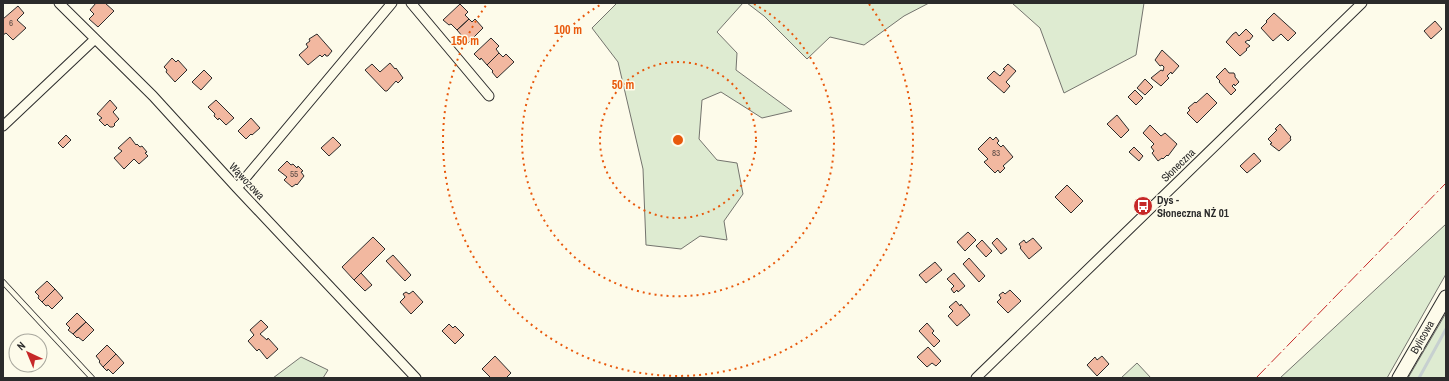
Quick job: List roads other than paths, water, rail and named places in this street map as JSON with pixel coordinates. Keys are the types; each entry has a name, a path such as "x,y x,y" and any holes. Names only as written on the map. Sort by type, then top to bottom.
{"street":[{"name":"Wąwozowa","path":"59,3 153,96 237,188 416,378"},
{"path":"237,188 392,3"},
{"path":"411,3 490,96"},
{"name":"Słoneczna","path":"976,378 1362,3"},
{"path":"3,126 95,40"},
{"name":"Bylicowa","path":"1399,378 1446,297"}],"lane":[{"path":"3,282 92,378"}],"waterway":[{"path":"1419,378 1446,329"}],"place":[{"name":"Dys - Słoneczna NŻ 01","path":"1143,206"}]}
